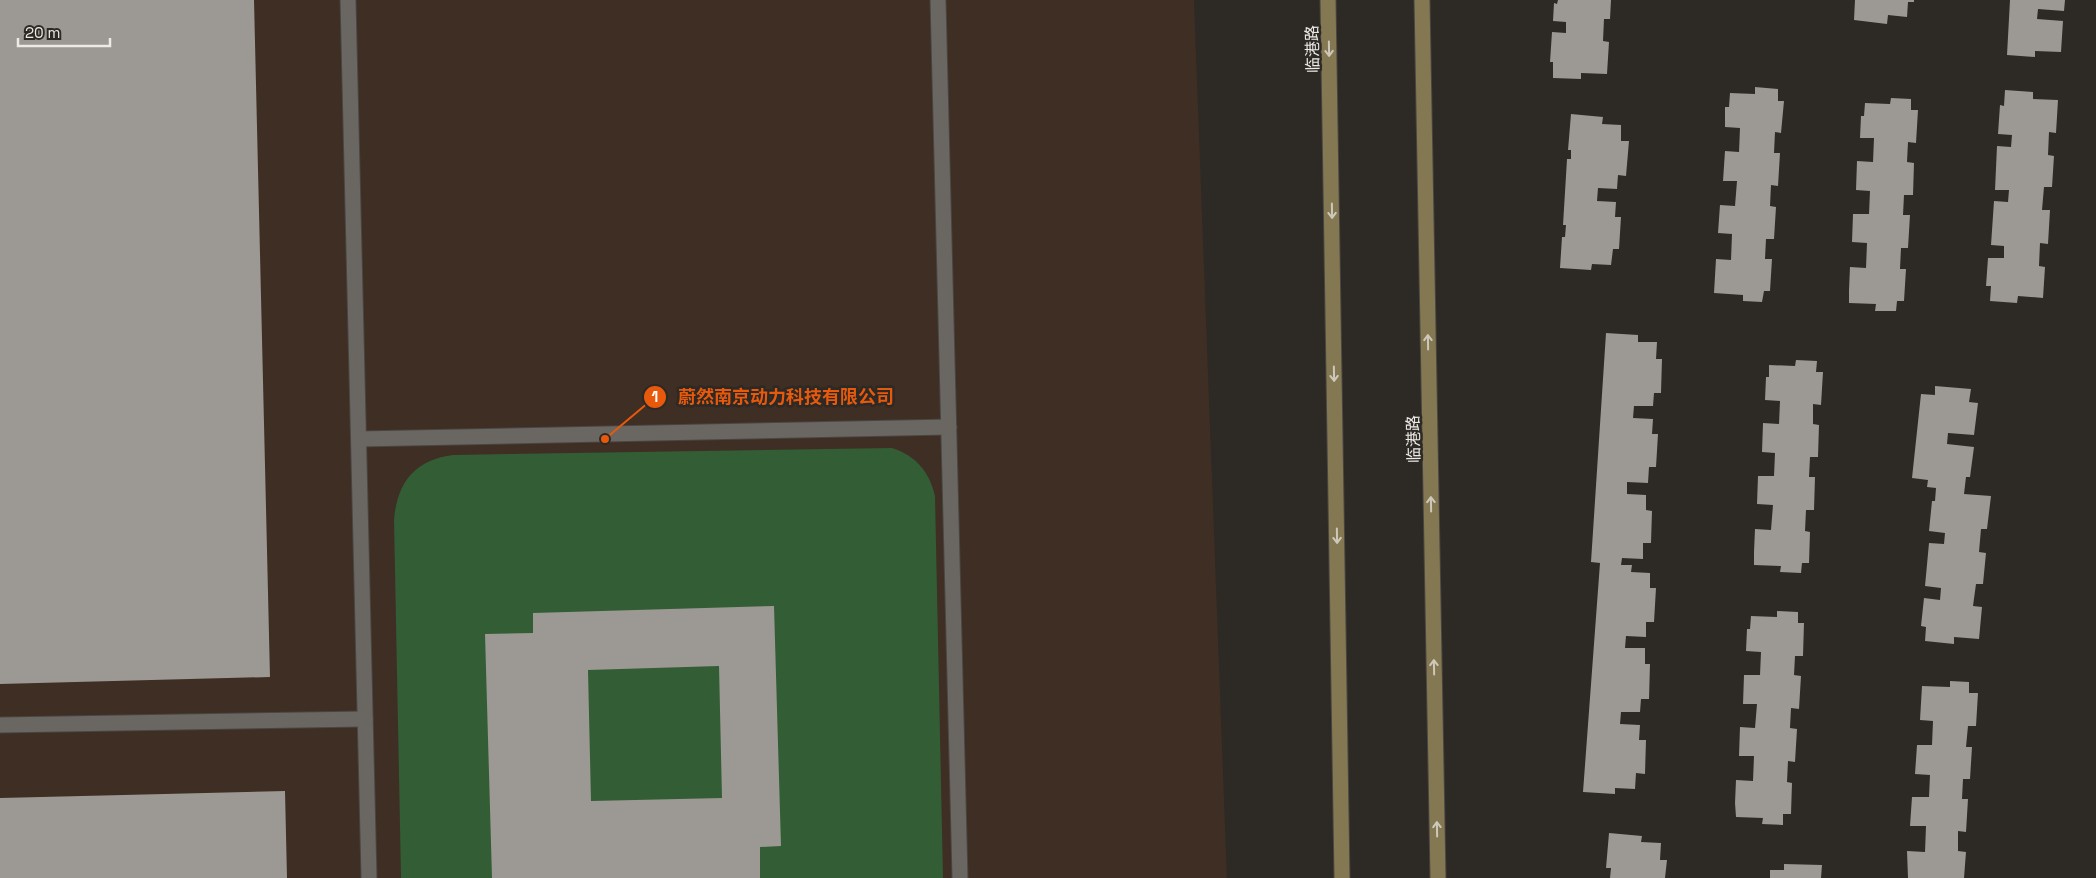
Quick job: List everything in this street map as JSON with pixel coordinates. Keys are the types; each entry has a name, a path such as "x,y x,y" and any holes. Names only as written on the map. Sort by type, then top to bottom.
{"main road":[{"name":"临港路","path":"1328,0 1342,878"},
{"name":"临港路","path":"1422,0 1438,878"}],"lane":[{"path":"348,0 369,878"},
{"path":"938,0 960,878"},
{"path":"359,439 949,427"},
{"path":"0,724 366,719"}],"shaded area":[{"path":"0,0 1194,0 1227,878 0,878"}],"green space":[{"path":"892,448 915,460 929,479 935,496 943,878 401,878 394,520 399,495 410,475 428,462 453,455"}],"building":[{"path":"0,0 254,0 270,677 0,684"},
{"path":"1558,0 1611,0 1610,19 1604,19 1603,41 1609,42 1607,74 1581,73 1581,79 1553,78 1553,62 1550,62 1552,32 1566,33 1566,22 1553,21 1554,3 1557,4"},
{"path":"1855,0 1914,0 1914,2 1908,2 1907,17 1888,15 1887,24 1854,20"},
{"path":"2010,0 2065,0 2064,11 2038,9 2037,19 2063,21 2061,52 2035,51 2035,57 2007,55"},
{"path":"1755,87 1778,89 1778,101 1784,101 1781,133 1775,132 1774,153 1780,153 1778,186 1771,185 1770,206 1776,207 1774,239 1766,239 1765,259 1772,259 1770,291 1764,291 1762,302 1743,301 1743,295 1714,293 1716,259 1731,260 1732,234 1718,233 1720,205 1735,206 1737,181 1723,181 1725,151 1739,152 1740,128 1725,127 1725,107 1729,107 1730,93 1755,94"},
{"path":"2005,90 2033,92 2033,99 2058,100 2056,133 2049,132 2048,155 2054,156 2052,187 2044,187 2042,210 2050,210 2048,244 2040,243 2039,266 2045,267 2043,298 2018,296 2017,303 1990,301 1991,286 1986,286 1988,258 2004,258 2004,246 1991,245 1994,201 2008,202 2009,190 1995,190 1997,146 2011,147 2012,135 1998,134 2000,105 2004,106"},
{"path":"1891,98 1911,99 1911,110 1918,110 1916,143 1908,142 1907,162 1914,163 1913,195 1904,195 1903,215 1910,215 1908,248 1901,248 1900,269 1906,269 1904,301 1897,301 1896,311 1875,311 1876,304 1849,303 1850,267 1866,268 1867,243 1852,242 1853,214 1869,214 1870,191 1856,190 1857,161 1873,162 1874,138 1860,138 1861,116 1864,116 1865,103 1890,104"},
{"path":"1571,114 1603,117 1602,124 1621,125 1621,141 1629,141 1626,176 1618,175 1617,189 1598,188 1597,201 1616,202 1615,217 1621,217 1619,249 1613,249 1611,265 1592,264 1591,270 1560,268 1562,237 1565,237 1566,225 1563,225 1567,159 1571,159 1571,150 1568,150"},
{"path":"1606,333 1638,335 1638,342 1657,342 1656,359 1662,359 1661,393 1654,393 1653,406 1634,406 1633,418 1653,419 1652,434 1658,434 1656,467 1649,467 1648,483 1627,482 1627,494 1646,495 1646,510 1652,511 1651,543 1643,543 1643,559 1622,558 1621,565 1632,565 1631,572 1650,573 1650,588 1656,588 1654,622 1646,622 1646,637 1626,636 1625,648 1645,648 1645,664 1650,664 1649,699 1641,699 1640,712 1621,712 1620,724 1640,725 1639,740 1646,740 1645,774 1636,773 1635,789 1615,788 1615,794 1583,792 1600,563 1591,562"},
{"path":"1796,360 1817,361 1816,372 1823,372 1821,405 1813,404 1813,424 1819,425 1818,457 1810,457 1809,477 1815,477 1814,510 1806,510 1805,531 1810,532 1809,563 1802,563 1801,573 1780,572 1781,566 1754,565 1755,529 1771,530 1773,505 1757,504 1758,476 1774,476 1775,453 1762,452 1763,423 1779,424 1780,401 1765,400 1766,377 1769,377 1769,365 1795,366"},
{"path":"1935,386 1971,389 1969,402 1978,403 1974,435 1948,433 1947,444 1974,447 1970,477 1966,477 1964,494 1991,496 1987,529 1981,529 1979,552 1986,553 1983,584 1976,584 1973,606 1982,607 1979,639 1954,637 1954,644 1925,641 1926,627 1921,626 1924,598 1940,600 1941,588 1925,586 1929,543 1944,544 1945,533 1929,531 1932,501 1935,501 1936,488 1927,487 1928,480 1912,478 1921,394 1935,395"},
{"path":"774,606 781,846 760,847 760,878 492,878 485,634 533,633 533,613","holes":["719,666 722,798 591,801 588,670"]},
{"path":"1777,611 1798,612 1798,623 1804,623 1803,656 1795,656 1794,675 1801,676 1799,709 1791,708 1790,728 1797,729 1795,762 1788,761 1787,782 1792,783 1791,814 1783,814 1783,825 1762,824 1763,818 1736,817 1735,803 1736,780 1753,781 1754,756 1739,756 1740,727 1755,728 1757,704 1743,704 1744,675 1760,675 1761,652 1746,651 1747,629 1750,629 1751,616 1777,617"},
{"path":"1950,681 1969,682 1969,693 1978,693 1976,726 1968,726 1966,747 1972,747 1970,779 1963,779 1962,799 1968,799 1966,832 1958,831 1958,851 1966,852 1964,878 1908,878 1907,851 1925,852 1926,826 1910,826 1912,797 1929,797 1930,775 1915,774 1917,745 1932,745 1933,721 1920,720 1922,686 1950,687"},
{"path":"285,791 287,878 0,878 0,798"},
{"path":"1609,833 1642,836 1641,842 1661,843 1660,860 1667,860 1665,878 1610,878 1611,868 1606,868"},
{"path":"1784,864 1822,865 1821,878 1770,878 1770,870 1784,870"}],"place":[{"name":"蔚然南京动力科技有限公司","path":"605,439"}]}
